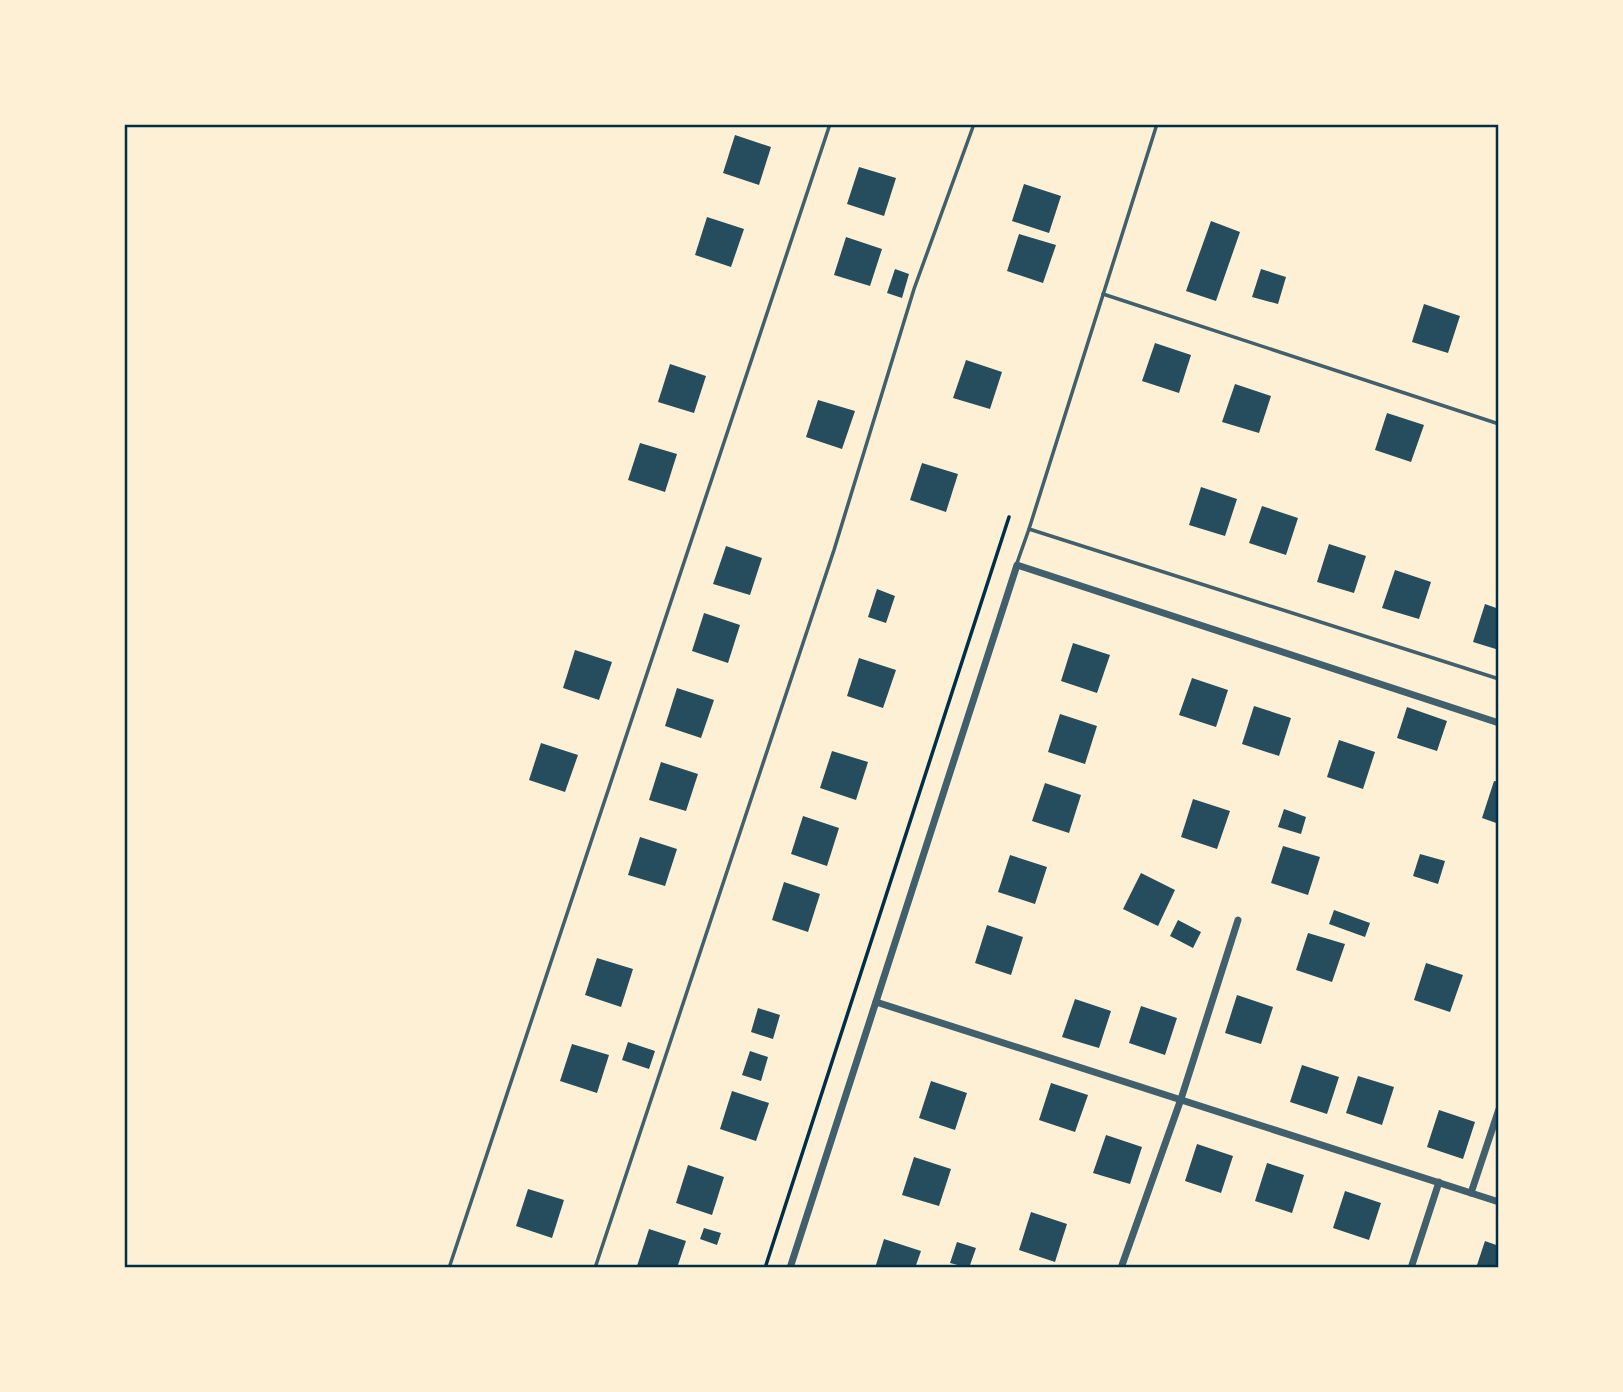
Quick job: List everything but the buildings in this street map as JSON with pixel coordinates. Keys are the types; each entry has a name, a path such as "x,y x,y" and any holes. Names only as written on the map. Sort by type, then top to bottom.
{"street":[{"path":"790,1268 1017,565 1499,723"},
{"path":"1121,1268 1181,1099 1238,920"},
{"path":"876,1002 1499,1202"},
{"path":"1471,1193 1499,1109"},
{"path":"1411,1268 1439,1182"}],"lane":[{"path":"449,1268 830,124"},
{"path":"595,1268 825,576 914,289 974,124"},
{"path":"1017,565 1157,124"},
{"path":"1103,294 1499,424"},
{"path":"1029,529 1499,680"}],"path":[{"path":"765,1268 1009,517"}]}
